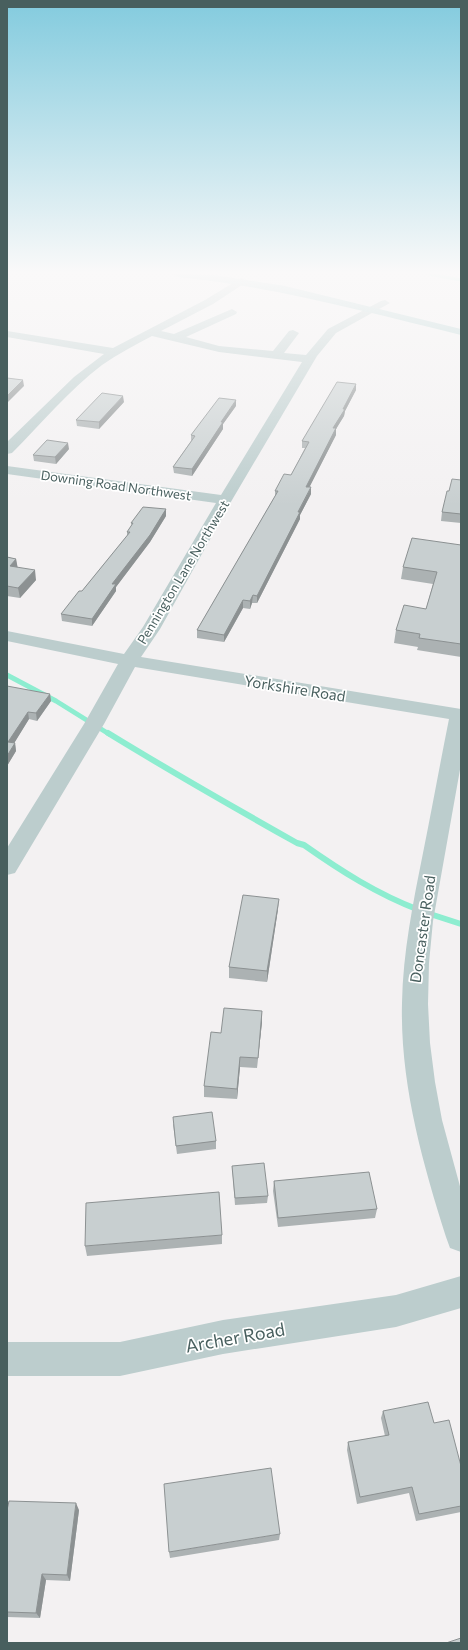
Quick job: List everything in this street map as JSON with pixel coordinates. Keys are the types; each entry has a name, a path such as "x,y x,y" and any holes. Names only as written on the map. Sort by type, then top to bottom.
{"street":[{"path":"109,351 115,352"},
{"path":"238,351 310,359"},
{"path":"276,355 279,351"},
{"name":"Pennington Lane Northwest","path":"7,867 94,724 129,660 193,558 225,500 316,351"},
{"path":"7,450 78,380 98,363 115,352"},
{"name":"Downing Road Northwest","path":"7,470 225,500"},
{"name":"Yorkshire Road","path":"7,636 129,660 460,715"},
{"name":"Doncaster Road","path":"460,715 438,824 419,935 416,954 414,1002 417,1061 427,1124 444,1186 461,1237"},
{"name":"Archer Road","path":"7,1359 120,1359 222,1337 396,1310 461,1292"}],"building":[{"path":"7,378 23,380 7,396"},
{"path":"337,382 356,384 343,409 345,409 333,428 336,428 306,487 311,487 298,512 300,512 257,596 253,595 250,601 243,600 224,635 197,630 278,491 275,491 284,474 291,475 309,442 302,441"},
{"path":"102,393 123,396 99,422 76,420"},
{"path":"219,398 236,400 192,469 173,467 195,436 191,435"},
{"path":"47,440 68,443 55,457 33,455"},
{"path":"452,479 461,480 461,514 442,512 447,491 449,491"},
{"path":"143,507 166,509 150,535 112,584 116,584 92,619 61,614 79,591 82,591 130,532 127,532 133,523 131,523"},
{"path":"412,538 461,545 461,644 419,638 420,634 396,630 404,605 426,609 437,572 403,567"},
{"path":"7,557 16,559 10,566 35,570 18,588 7,586"},
{"path":"7,686 50,694 36,713 28,712 8,742 15,743 7,756"},
{"path":"243,895 279,899 267,971 229,967"},
{"path":"224,1008 262,1011 258,1058 240,1057 237,1089 204,1086 211,1032 221,1033"},
{"path":"212,1112 216,1141 176,1146 173,1117"},
{"path":"264,1163 268,1196 235,1198 232,1166"},
{"path":"369,1172 377,1209 278,1218 274,1181"},
{"path":"219,1192 222,1235 85,1246 86,1203"},
{"path":"428,1402 434,1423 449,1420 461,1466 461,1506 419,1514 412,1487 360,1497 348,1442 389,1435 383,1411"},
{"path":"271,1468 280,1534 169,1552 164,1484"},
{"path":"9,1501 76,1503 67,1575 42,1574 36,1613 7,1612 7,1510"},
{"path":"461,1638 461,1643 446,1643"}],"waterway":[{"path":"7,675 56,701 109,734"},
{"path":"108,733 225,802 297,843 304,845 374,889 419,910"},
{"path":"427,913 461,924"}]}
